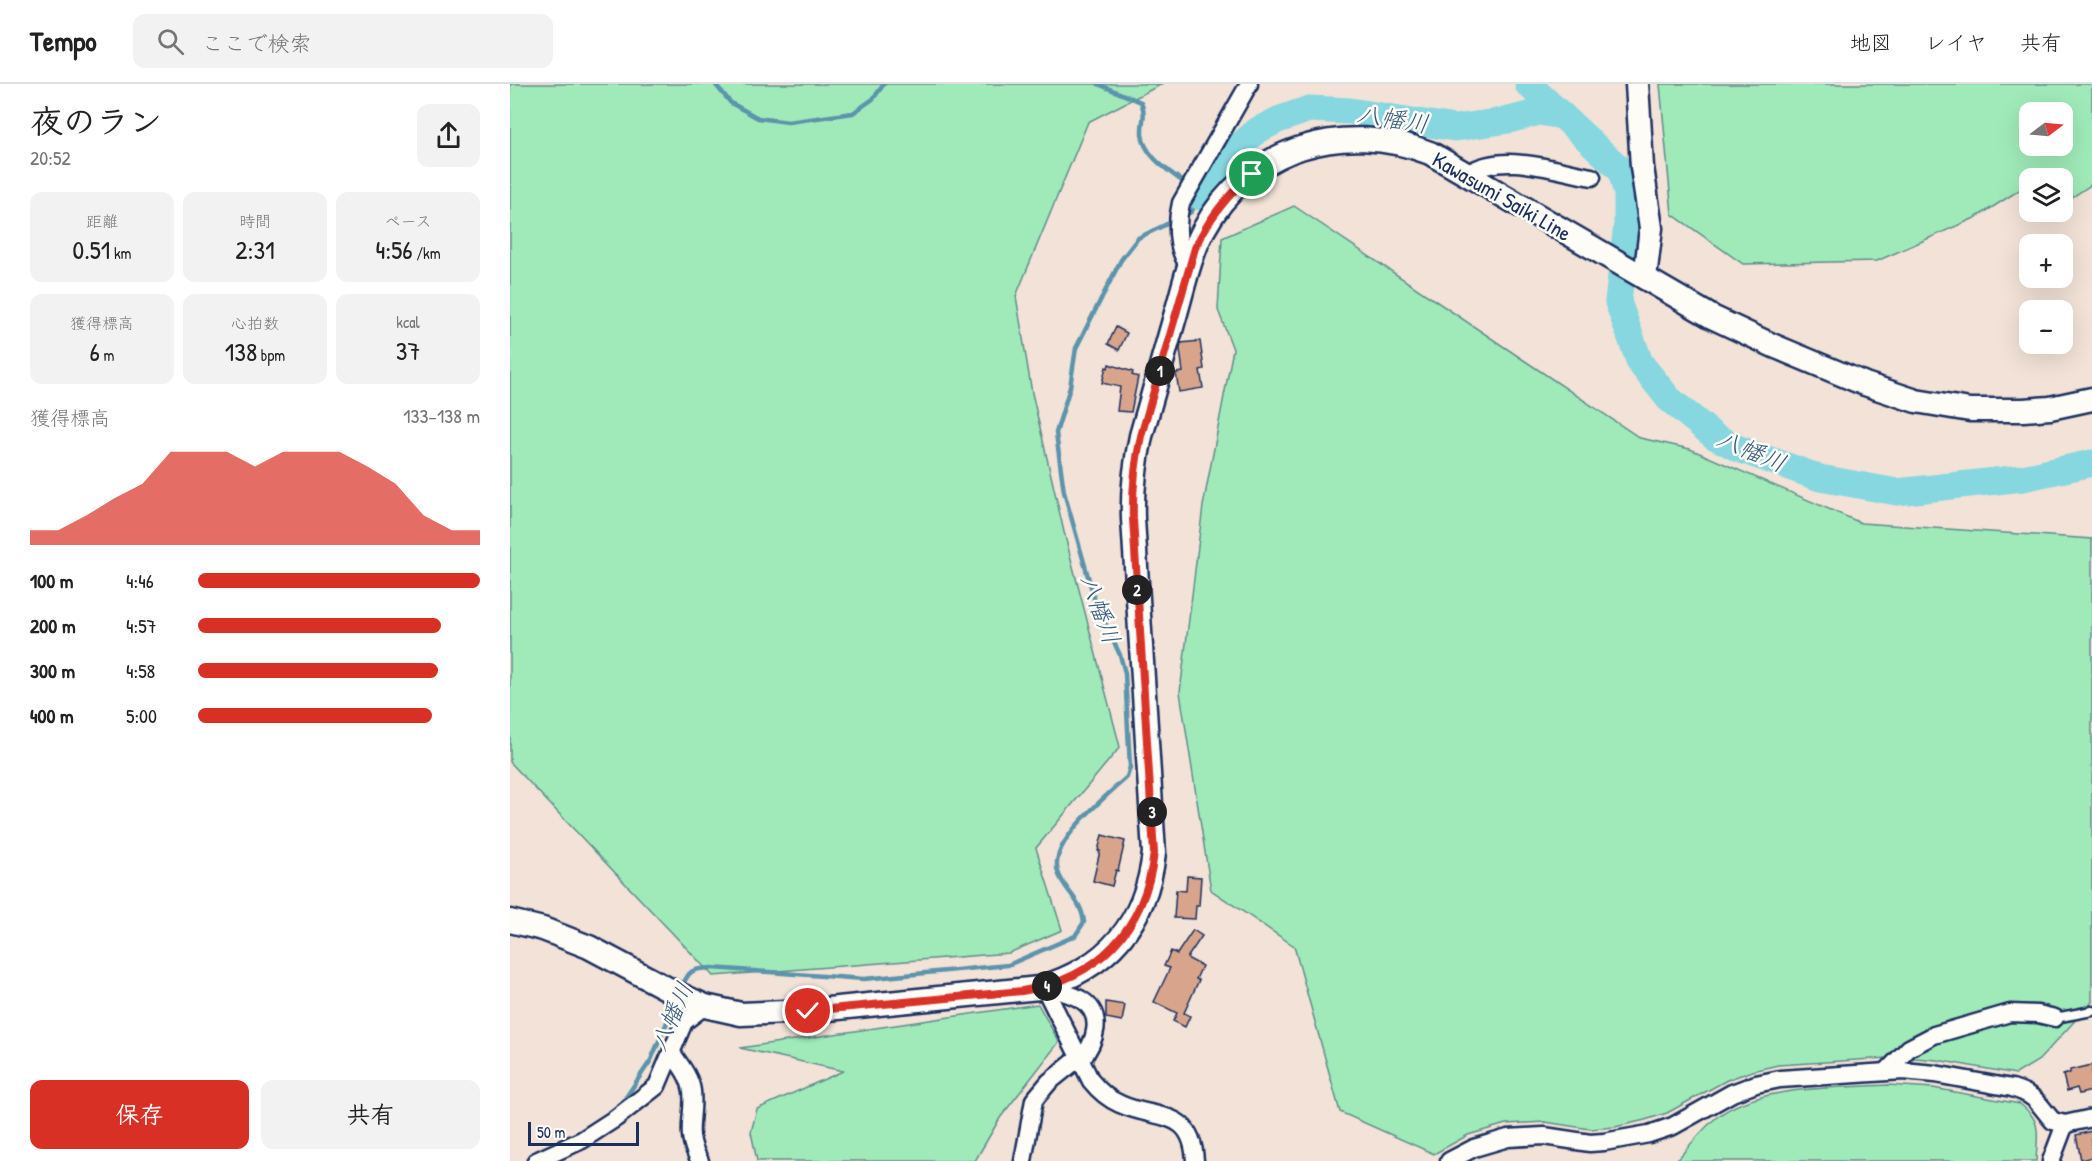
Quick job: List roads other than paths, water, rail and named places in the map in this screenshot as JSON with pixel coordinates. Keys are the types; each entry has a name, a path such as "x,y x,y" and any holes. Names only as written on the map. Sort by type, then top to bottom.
{"main road":[{"path":"1638,84 1642,167 1651,228 1644,278"},
{"name":"Kawasumi Saiki Line","path":"510,921 543,929 589,947 698,1003 741,1014 808,1011 1044,987 1080,972 1114,946 1125,933 1142,903 1152,870 1154,835 1132,491 1141,436 1189,266 1203,231 1224,200 1244,180 1267,163 1301,147 1338,139 1376,139 1430,153 1712,317 1865,384 1916,401 1996,411 2050,408 2092,399"}],"street":[{"path":"1189,266 1179,248 1181,203 1249,84"},
{"path":"1467,174 1485,164 1504,161 1592,177"},
{"path":"1044,987 1091,1081 1109,1099 1133,1109 1168,1118 1184,1127 1191,1137 1195,1161"},
{"path":"1023,1161 1035,1100 1049,1082 1079,1060 1089,1049 1096,1034 1096,1021 1092,1010 1083,1001 1073,995 1044,987"},
{"path":"536,1161 582,1140 616,1118 657,1086 684,1022 698,1003"},
{"path":"1887,1071 1910,1048 1944,1032 2010,1013 2024,1012 2055,1018"},
{"path":"672,1053 686,1075 692,1090 690,1136 699,1161"},
{"path":"1449,1161 1474,1148 1508,1138 1544,1136 1590,1143 1649,1134 1673,1126 1732,1093 1780,1078 1887,1071 1927,1073 2026,1092 2038,1100 2053,1121 2066,1124 2092,1118"},
{"path":"2051,1161 2066,1124"}],"lane":[{"path":"2055,1018 2092,1011"}],"waterway":[{"path":"715,84 731,103 758,118 788,122 853,113 873,99 884,84"},
{"path":"1098,84 1141,102 1144,115 1142,134 1148,150 1159,163 1187,185"},
{"name":"八幡川","path":"1528,84 1621,170 1627,194 1627,224 1618,302 1640,363 1669,399 1714,436 1739,449 1820,478 1897,492 2023,478 2092,463"},
{"name":"八幡川","path":"1201,197 1225,158 1258,130 1309,109 1350,111 1455,128 1509,120 1539,112 1563,116"},
{"name":"八幡川","path":"1183,216 1191,212 1201,197 1194,191"},
{"name":"八幡川","path":"682,987 692,971 706,968 864,979 1008,965 1075,936 1084,922 1080,907 1061,879 1057,860 1062,847 1081,820 1127,777 1130,767 1125,673 1120,655 1095,601 1064,492 1056,433 1070,387 1076,348 1121,260 1138,238 1173,221"},
{"name":"八幡川","path":"620,1106 651,1060 676,1001"}]}
